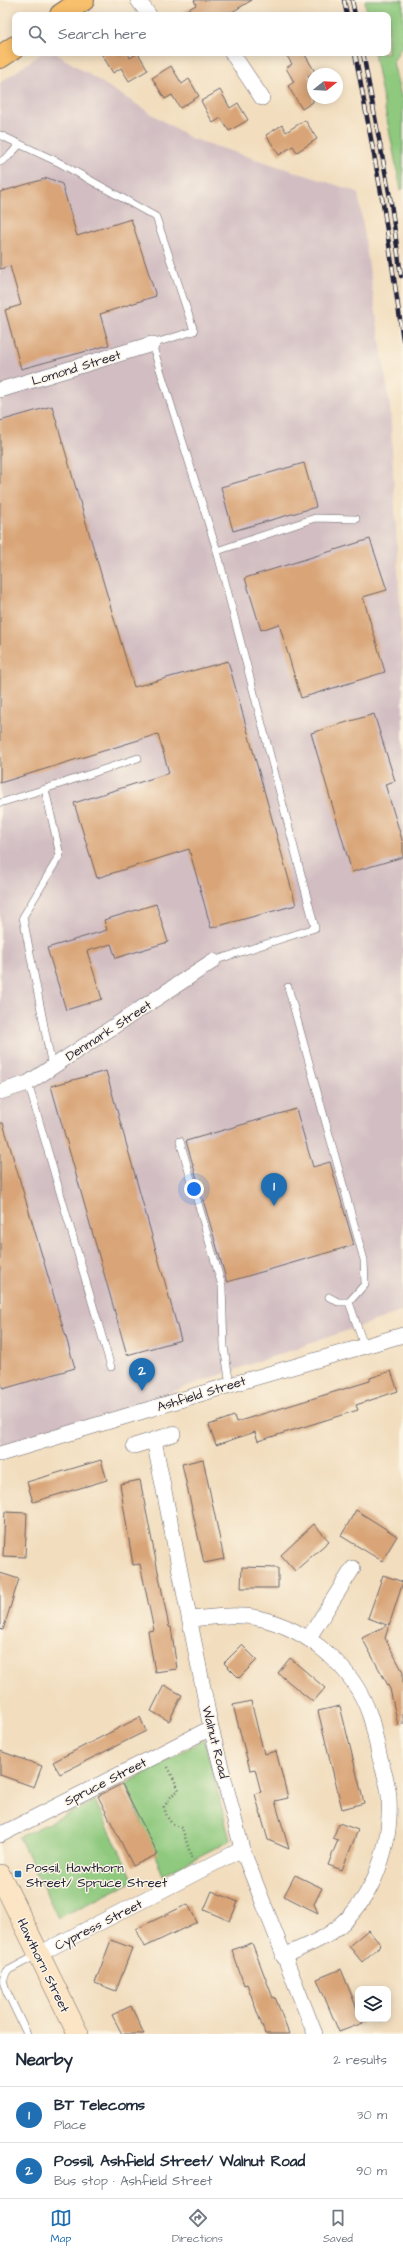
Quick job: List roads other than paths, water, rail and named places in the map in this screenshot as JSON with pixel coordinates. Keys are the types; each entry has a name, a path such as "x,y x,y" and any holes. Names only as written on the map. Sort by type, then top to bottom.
{"main road":[{"path":"65,12 83,0"},
{"path":"0,57 12,49"},
{"name":"Hawthorn Street","path":"0,1875 78,2034"}],"street":[{"path":"138,0 147,12"},
{"path":"234,56 262,98"},
{"name":"Lomond Street","path":"0,390 152,344"},
{"name":"Denmark Street","path":"0,1092 28,1083 213,961"},
{"name":"Ashfield Street","path":"0,1454 403,1335"},
{"path":"134,1446 173,1434"},
{"name":"Walnut Road","path":"154,1440 211,1728 242,1849 315,2034"},
{"path":"308,1639 353,1568"},
{"path":"189,1619 236,1616 258,1618 282,1626 308,1639 326,1652 345,1671 357,1688 369,1715 390,1796 386,1847 379,1870 365,1896 346,1918 325,1936 283,1956"},
{"name":"Spruce Street","path":"0,1835 161,1752 211,1728"},
{"name":"Cypress Street","path":"39,1954 242,1849"}],"lane":[{"path":"0,135 58,162 156,218 194,331 152,344 217,551 315,928 213,961"},
{"path":"0,162 9,156 20,144"},
{"path":"217,551 315,518 356,519"},
{"path":"0,804 138,758"},
{"path":"45,788 60,854 23,917 52,1068"},
{"path":"288,987 364,1260 364,1284 349,1302"},
{"path":"28,1083 111,1367"},
{"path":"180,1141 222,1286 224,1347 230,1385"},
{"path":"328,1297 338,1302 349,1302"},
{"path":"349,1302 364,1346"},
{"path":"27,2034 6,1990 3,1976 14,1967 39,1954"}],"railway":[{"path":"344,0 346,12"},
{"path":"352,0 354,12"},
{"path":"356,56 383,203 403,340"},
{"path":"364,56 391,203 401,276"}],"place":[{"name":"BT Telecoms","path":"274,1206"},
{"name":"Possil, Ashfield Street/ Walnut Road","path":"142,1391"},
{"name":"Possil, Hawthorn Street/ Spruce Street","path":"18,1874"}]}
